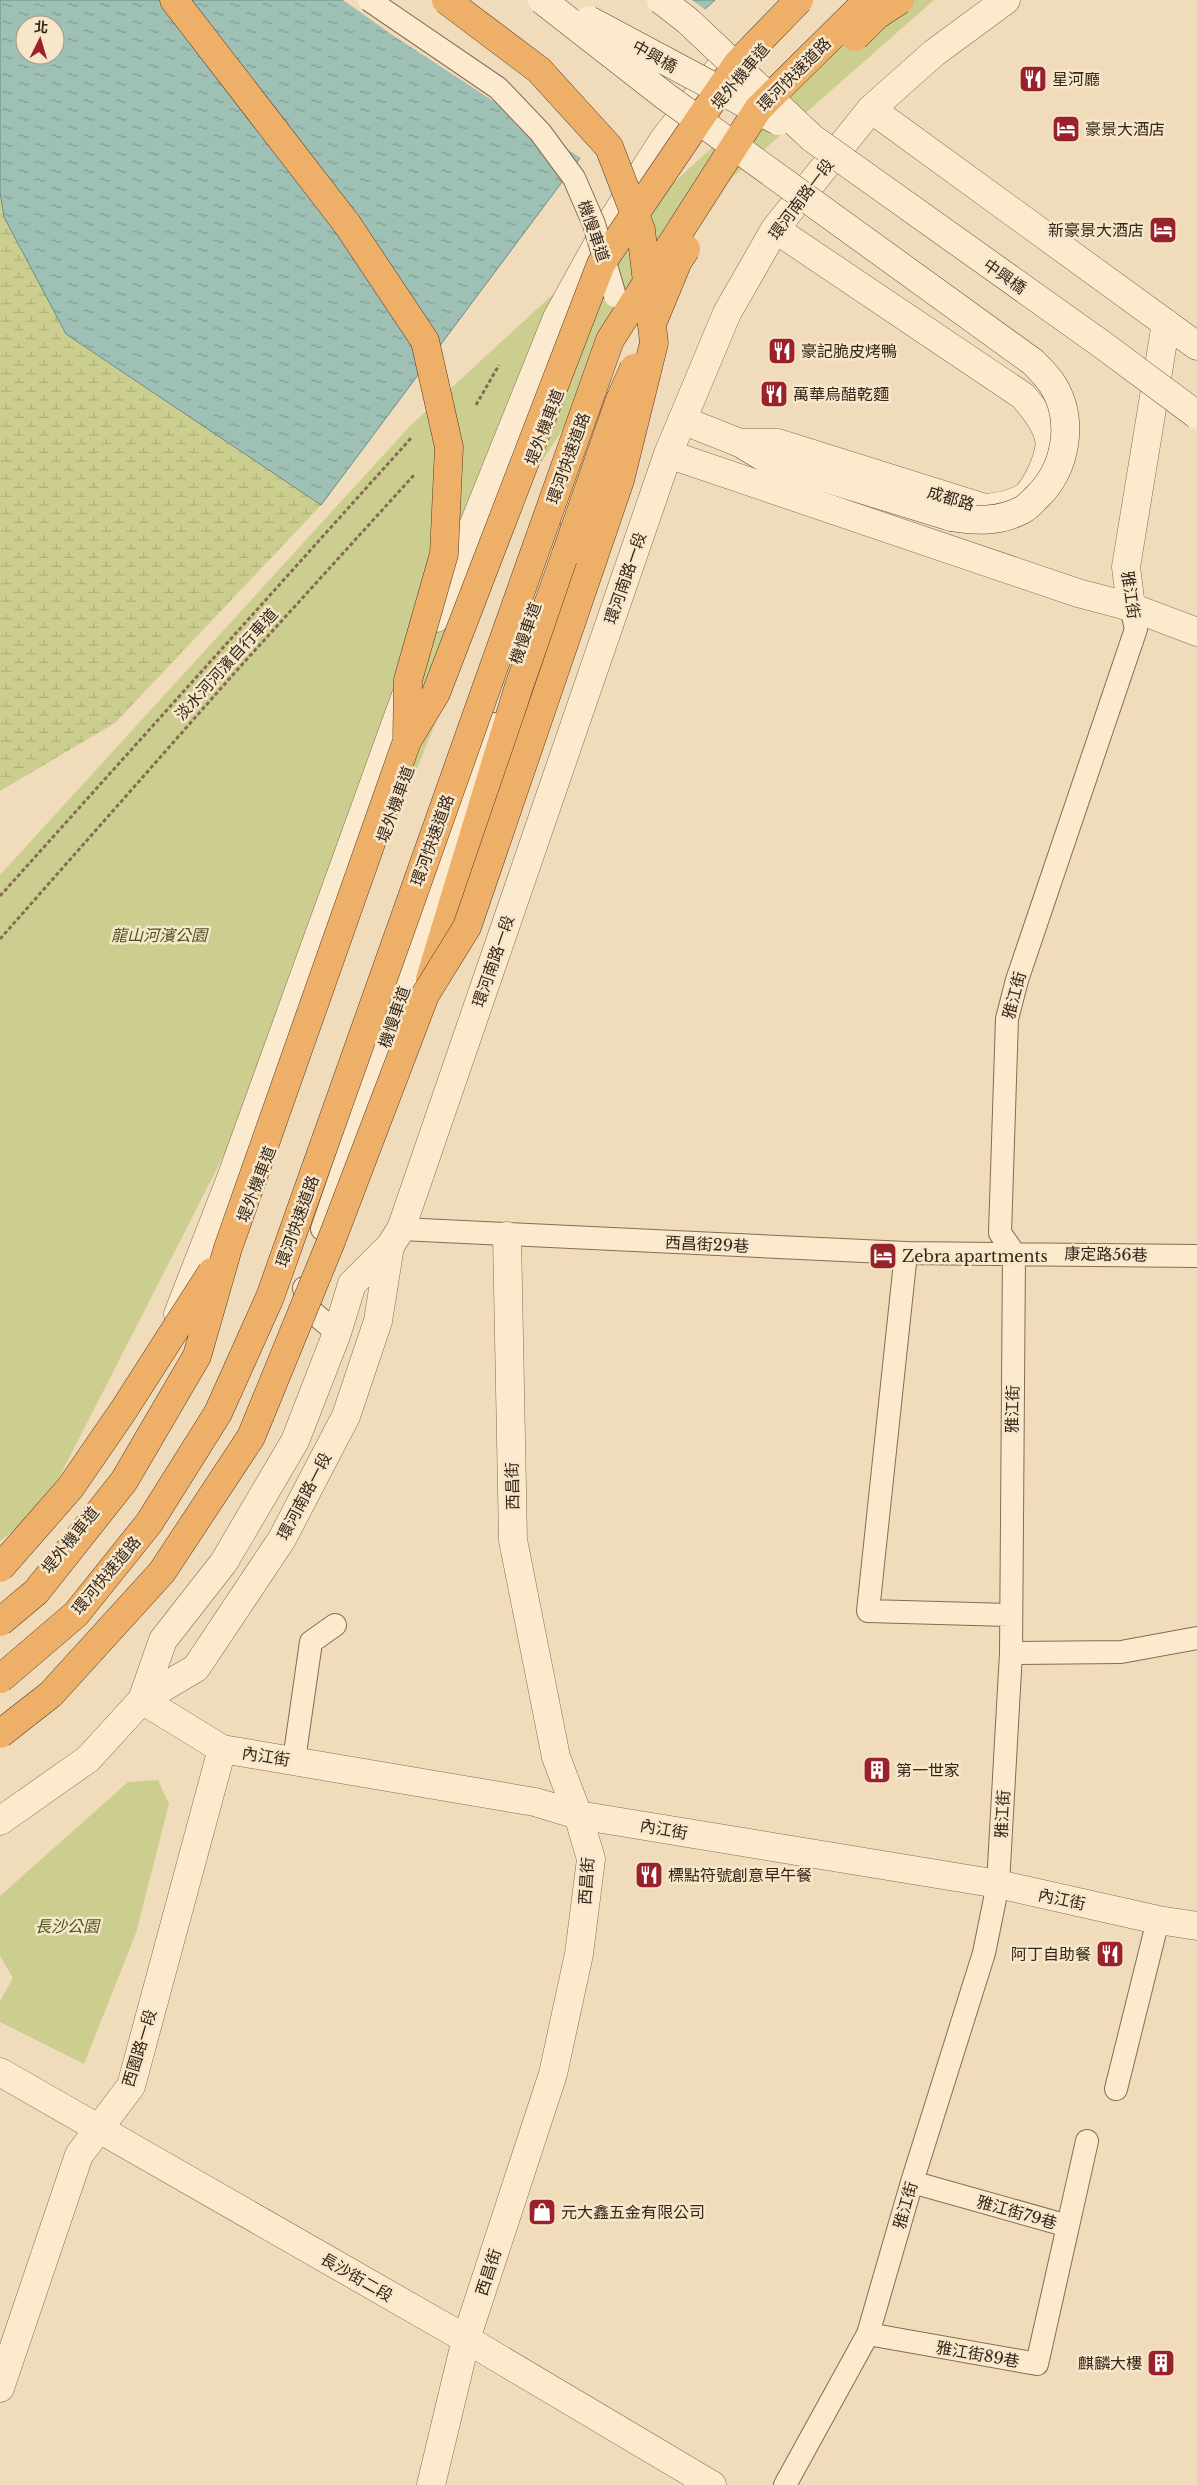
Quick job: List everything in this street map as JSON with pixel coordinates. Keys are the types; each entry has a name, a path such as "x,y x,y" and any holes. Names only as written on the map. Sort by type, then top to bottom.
{"highway":[{"path":"174,0 347,224 425,341 449,447 444,554 408,680 407,741"},
{"path":"425,995 467,926 620,480 654,343 641,230 609,147 539,70 446,0"},
{"path":"0,1622 36,1592 124,1481 197,1356 228,1248 407,741 436,693 601,264 737,64 799,0"},
{"name":"環河快速道路","path":"0,1679 76,1614 149,1523 218,1413 270,1297 610,340 758,109 868,0"},
{"path":"0,1734 51,1694 162,1572 250,1437 330,1244 425,995 519,686 620,402 678,261 768,120 877,15 900,0"},
{"path":"0,1568 70,1488 123,1412 228,1248"}],"street":[{"path":"542,0 665,96 1033,362 1053,385 1064,413 1065,441 1058,469 1043,491 1024,510 999,519 976,521 951,517 770,460 740,442"},
{"name":"中興橋","path":"553,0 812,138 1197,415"},
{"name":"中興橋","path":"661,0 688,21 812,138"},
{"name":"堤外機車道","path":"0,1578 13,1567 102,1460 163,1351 231,1178 414,674 489,483 557,318 601,238 664,139 723,63 781,0"},
{"name":"堤外機車道","path":"0,1614 32,1587 122,1477 184,1369 255,1189 440,681 504,535 545,420 621,246 681,150 732,82 808,0"},
{"name":"環河南路一段","path":"0,1821 88,1759 142,1700 196,1668 282,1539 346,1416 378,1321 396,1237 668,454 727,313 775,229 872,109 934,53 1006,0"},
{"path":"872,109 1197,346"},
{"name":"成都路","path":"682,420 740,442 778,443 985,508 1006,506 1027,496 1047,462 1050,440 1040,417 1023,396 775,229"},
{"name":"雅江街","path":"1131,607 1126,567 1166,323"},
{"path":"668,454 1078,592 1131,607 1197,632"},
{"name":"西昌街","path":"431,2485 466,2339 553,2074 579,1954 591,1858 578,1815 556,1757 513,1540 507,1236"},
{"name":"環河南路一段","path":"142,1700 163,1640 224,1562 295,1441 337,1333 352,1284 396,1237"},
{"name":"內江街","path":"142,1700 222,1749 536,1802 578,1815 998,1884 1158,1920 1197,1926"},
{"name":"西園路一段","path":"0,2388 79,2155 101,2129 131,2086 222,1749"},
{"name":"長沙街二段","path":"0,2072 466,2339 712,2485"}],"lane":[{"name":"機慢車道","path":"337,1333 308,1308 303,1284 580,472 614,355 615,296 594,224 574,178 540,132 498,88 370,0"},
{"name":"雅江街","path":"786,2485 868,2334 912,2182 984,1953 998,1884 1011,1653 1009,1614 1014,1253 1000,1233 1007,1019 1017,980 1136,629 1131,607"},
{"name":"西昌街29巷","path":"396,1237 507,1236 906,1253 1014,1253"},
{"path":"906,1253 868,1611 1009,1614"},
{"name":"康定路56巷","path":"1014,1253 1197,1256"},
{"path":"294,1760 312,1642 335,1625"},
{"path":"1011,1653 1121,1652 1197,1638"},
{"path":"1116,2089 1158,1920"},
{"name":"雅江街79巷","path":"912,2182 1068,2226 1087,2142"},
{"name":"雅江街89巷","path":"868,2334 1037,2364 1068,2226"}],"path":[{"path":"0,896 410,437 419,433"},
{"name":"淡水河河濱自行車道","path":"0,939 238,669 415,474"}],"green space":[{"name":"龍山河濱公園","path":"872,0 934,0 718,190 537,469 400,811 44,1507 0,1541 0,875 410,426"},
{"path":"0,192 4,217 66,334 321,505 115,723 0,791"},
{"name":"長沙公園","path":"158,1780 169,1804 136,1933 84,2064 0,2022 0,2001 13,1978 0,1956 0,1896 128,1782"}],"water":[{"path":"0,0 715,0 662,48 321,505 66,334 4,217 0,192"}],"pier":[{"path":"343,0 692,0 707,11 664,50 582,159 391,34"}],"place":[{"name":"星河廳","path":"1033,79"},
{"name":"豪景大酒店","path":"1066,129"},
{"name":"新豪景大酒店","path":"1163,230"},
{"name":"豪記脆皮烤鴨","path":"782,351"},
{"name":"萬華烏醋乾麵","path":"774,394"},
{"name":"Zebra apartments","path":"883,1256"},
{"name":"第一世家","path":"877,1770"},
{"name":"標點符號創意早午餐","path":"649,1875"},
{"name":"阿丁自助餐","path":"1110,1954"},
{"name":"元大鑫五金有限公司","path":"542,2212"},
{"name":"麒麟大樓","path":"1161,2363"}]}
